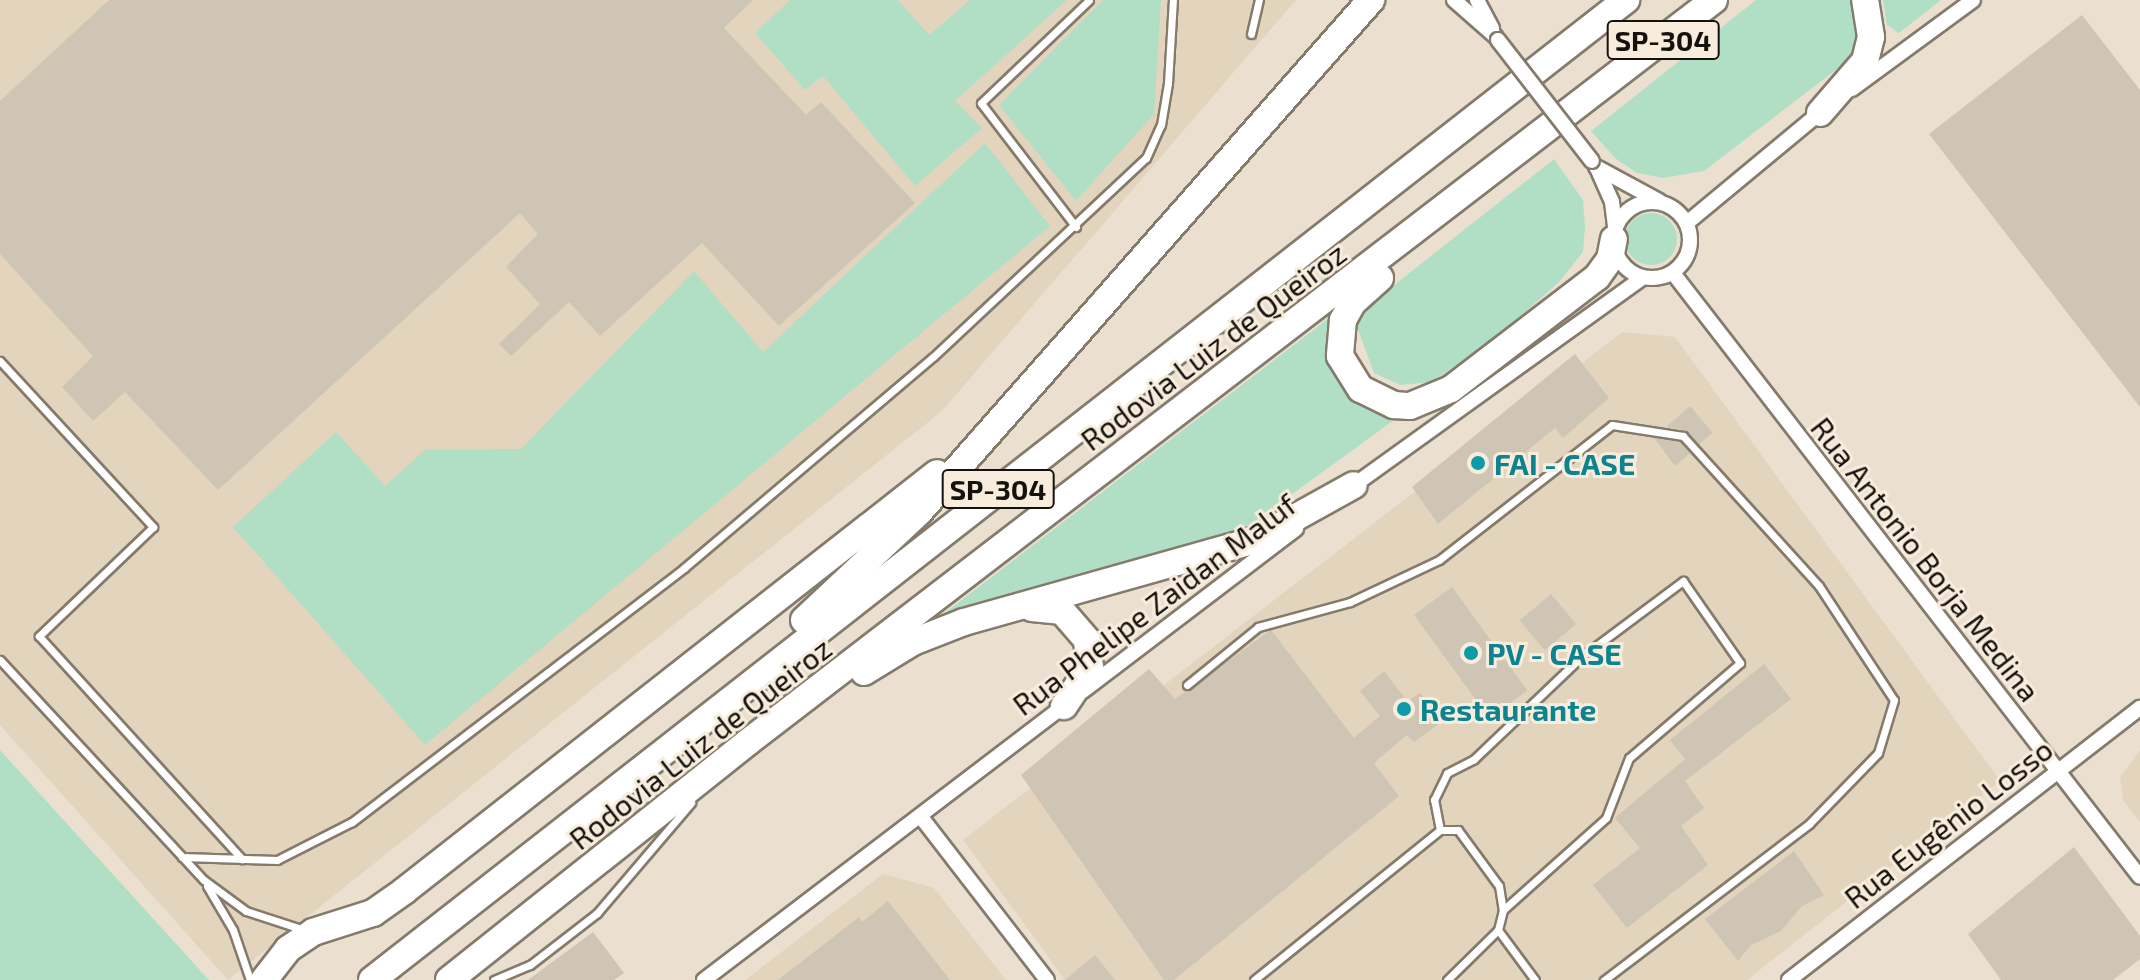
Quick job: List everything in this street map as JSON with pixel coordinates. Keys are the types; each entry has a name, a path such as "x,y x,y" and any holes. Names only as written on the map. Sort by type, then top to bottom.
{"highway":[{"path":"555,835 849,581 987,434 1371,0"},
{"name":"Rodovia Luiz de Queiroz","path":"372,980 1626,0"},
{"name":"Rodovia Luiz de Queiroz","path":"449,980 748,742 1714,0"},
{"path":"1612,79 1733,0"},
{"path":"1820,113 1865,61 1871,37 1865,0"},
{"path":"1513,157 1353,302 1339,337 1340,356 1361,389 1394,405 1410,406 1451,389 1597,277 1610,259 1614,234"},
{"path":"264,980 288,949 313,932 373,913 404,891 987,434"},
{"path":"748,742 913,642 1008,609 1253,541 1354,485"},
{"path":"1008,609 1049,608 1073,618 1081,628 1090,667 1064,706"}],"street":[{"path":"1454,0 1497,38"},
{"path":"1477,0 1497,38 1594,164 1612,202 1618,259 1642,278 1673,273 1690,246 1687,223 1662,203 1594,164"},
{"path":"1687,223 1820,113 1973,0"},
{"path":"1614,234 1639,204 1662,203"},
{"name":"Rua Antonio Borja Medina","path":"1673,273 2140,877"},
{"name":"Rua Phelipe Zaidan Maluf","path":"704,980 1354,485 1642,278"},
{"name":"Rua Eugênio Losso","path":"1789,980 2140,708"},
{"path":"921,817 1047,980"}],"lane":[{"path":"1076,227 981,103 1089,0"},
{"path":"182,857 277,860 352,822 448,752 684,568 933,357 1076,227 1146,158 1161,125 1173,0"},
{"path":"1251,34 1259,0"},
{"path":"0,361 153,527 39,636 242,859"},
{"path":"1187,685 1258,627 1350,602 1439,560 1612,425 1683,436 1819,586 1894,700 1878,753 1809,824 1604,980"},
{"path":"1440,830 1434,800 1447,773 1474,759 1580,658 1683,581 1740,663 1629,758 1606,818 1503,910"},
{"path":"0,660 204,880 246,911 278,926 313,932"},
{"path":"494,980 530,965 597,913 658,838 748,742"},
{"path":"1254,980 1440,830 1458,830 1499,886 1503,910 1498,930 1447,980"},
{"path":"204,880 233,930 250,980"},
{"path":"1498,930 1535,980"}],"shaded area":[{"path":"0,0 1296,0 942,411 228,980 0,725"},
{"path":"1622,332 1675,337 2000,781 1747,980 1065,980 963,840"},
{"path":"2140,750 2140,822 2123,800 2120,778"},
{"path":"883,874 934,888 1006,980 745,980"}],"green space":[{"path":"790,0 898,0 929,35 970,0 1067,0 955,101 982,128 915,186 823,76 805,90 755,33"},
{"path":"1103,0 1161,0 1154,114 1076,201 999,105"},
{"path":"1756,0 1853,0 1860,39 1845,63 1704,171 1663,178 1637,173 1615,158 1591,131"},
{"path":"1883,0 1941,0 1899,33 1887,25"},
{"path":"985,143 1050,226 425,745 233,527 336,432 385,486 425,450 521,449 694,271 763,352"},
{"path":"1554,159 1583,200 1585,227 1583,252 1559,282 1499,335 1432,382 1400,385 1374,373 1357,327 1370,304"},
{"path":"1651,213 1670,220 1677,239 1670,258 1651,265 1632,258 1625,239 1632,220"},
{"path":"1342,308 1336,359 1405,412 1240,532 933,622"},
{"path":"0,750 209,980 0,980"}],"building":[{"path":"109,0 753,0 724,28 806,115 821,102 915,203 779,326 702,243 600,336 569,302 511,356 499,344 540,304 506,267 538,234 520,213 218,490 125,392 93,421 62,387 93,356 0,254 0,101"},
{"path":"2082,15 2140,90 2140,407 1929,134"},
{"name":"FAI - CASE","path":"1575,354 1609,398 1563,438 1555,428 1438,524 1412,487"},
{"path":"1690,406 1713,433 1699,444 1685,430 1666,427"},
{"path":"1654,438 1680,442 1690,453 1675,466"},
{"name":"PV - CASE","path":"1452,587 1527,691 1489,718 1414,615"},
{"path":"1551,594 1576,624 1545,650 1520,620"},
{"path":"1271,630 1354,738 1380,716 1360,691 1384,671 1407,701 1420,693 1444,720 1414,742 1407,735 1374,763 1399,796 1174,980 1164,980 1021,775 1149,669 1175,699"},
{"path":"1764,664 1791,699 1685,781 1704,808 1681,826 1708,865 1627,928 1593,885 1640,848 1615,818 1685,759 1670,740"},
{"path":"2074,847 2140,936 2140,959 2113,980 2001,980 1968,934"},
{"path":"1794,851 1824,895 1802,906 1781,931 1751,945 1738,961 1705,919"},
{"path":"888,901 950,980 778,980 859,917 862,922"},
{"path":"593,932 624,973 614,980 528,980"},
{"path":"1095,955 1115,980 1065,980"}],"place":[{"name":"FAI - CASE","path":"1478,463"},
{"name":"PV - CASE","path":"1471,653"},
{"name":"Restaurante","path":"1404,709"}]}
